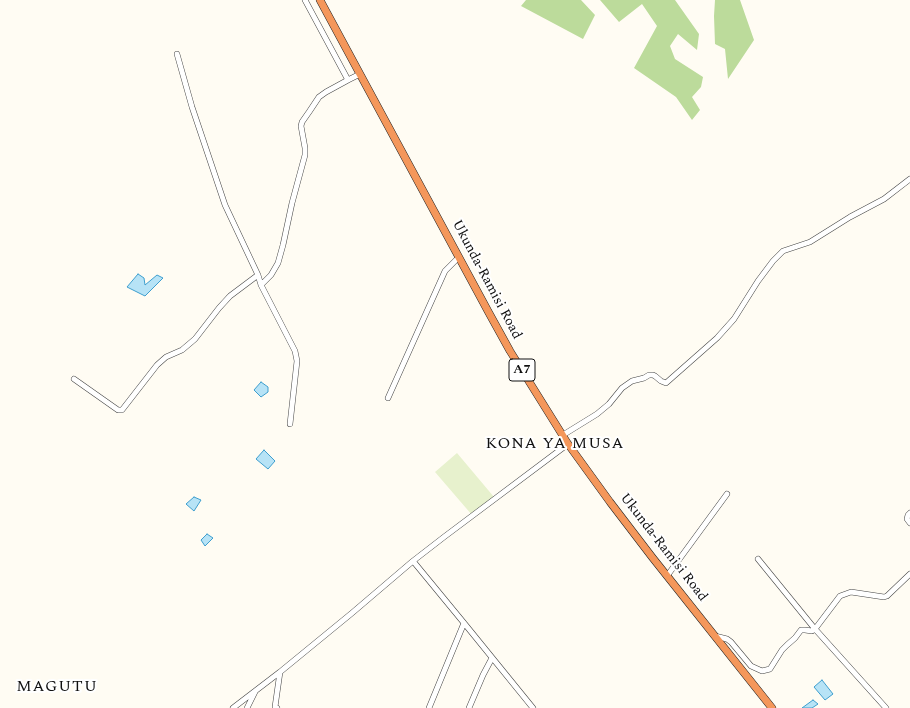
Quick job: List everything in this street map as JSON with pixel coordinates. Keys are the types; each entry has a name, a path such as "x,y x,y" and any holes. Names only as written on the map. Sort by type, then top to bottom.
{"highway":[{"name":"Ukunda-Ramisi Road","path":"320,0 510,351 568,444 610,502 772,708"}],"street":[{"path":"305,0 348,80"},
{"path":"177,54 192,107 225,205 258,275 261,285 295,351 297,361 290,424"},
{"path":"261,285 271,275 278,263 283,245 292,202 305,155 301,126 302,122 319,97 360,74"},
{"path":"563,435 597,414 609,404 622,388 632,381 653,375 666,383 717,338 734,319 758,281 773,261 784,251 810,242 850,217 884,199 910,178"},
{"path":"388,398 445,271 459,257"},
{"path":"74,379 118,410 122,410 157,365 166,357 182,350 195,339 230,296 258,275"},
{"path":"233,708 352,614 413,561 568,444"},
{"path":"668,576 727,494"},
{"path":"910,513 907,519 910,523"},
{"path":"758,559 814,629 886,708"},
{"path":"413,561 530,707"},
{"path":"715,636 727,639 731,642 751,666 762,671 770,669 782,650 796,638 801,630 812,631 840,596 851,592 884,597 887,596 910,574"},
{"path":"429,708 464,623"},
{"path":"469,708 492,658"},
{"path":"277,708 275,707 280,672"},
{"path":"247,708 256,691"}],"green space":[{"path":"526,0 581,0 595,15 583,39 521,6"},
{"path":"600,0 675,0 699,34 697,50 678,34 670,46 675,59 703,77 701,87 692,97 700,110 692,120 676,97 634,68 657,26 642,4 619,22"},
{"path":"715,0 740,0 754,40 728,79 725,49 715,44"},
{"path":"457,453 494,497 472,515 435,472"}],"water":[{"path":"138,274 144,278 145,285 157,275 163,278 145,296 127,287"},
{"path":"261,382 268,387 268,392 261,397 254,390"},
{"path":"264,450 275,461 268,469 256,459"},
{"path":"194,497 201,500 194,511 186,504"},
{"path":"207,534 213,538 205,546 201,540"},
{"path":"822,680 833,694 825,700 814,687"},
{"path":"813,700 818,704 812,708 802,708"}],"district":[{"name":"KONA YA MUSA","path":"555,445"},
{"name":"MAGUTU","path":"57,688"}]}
